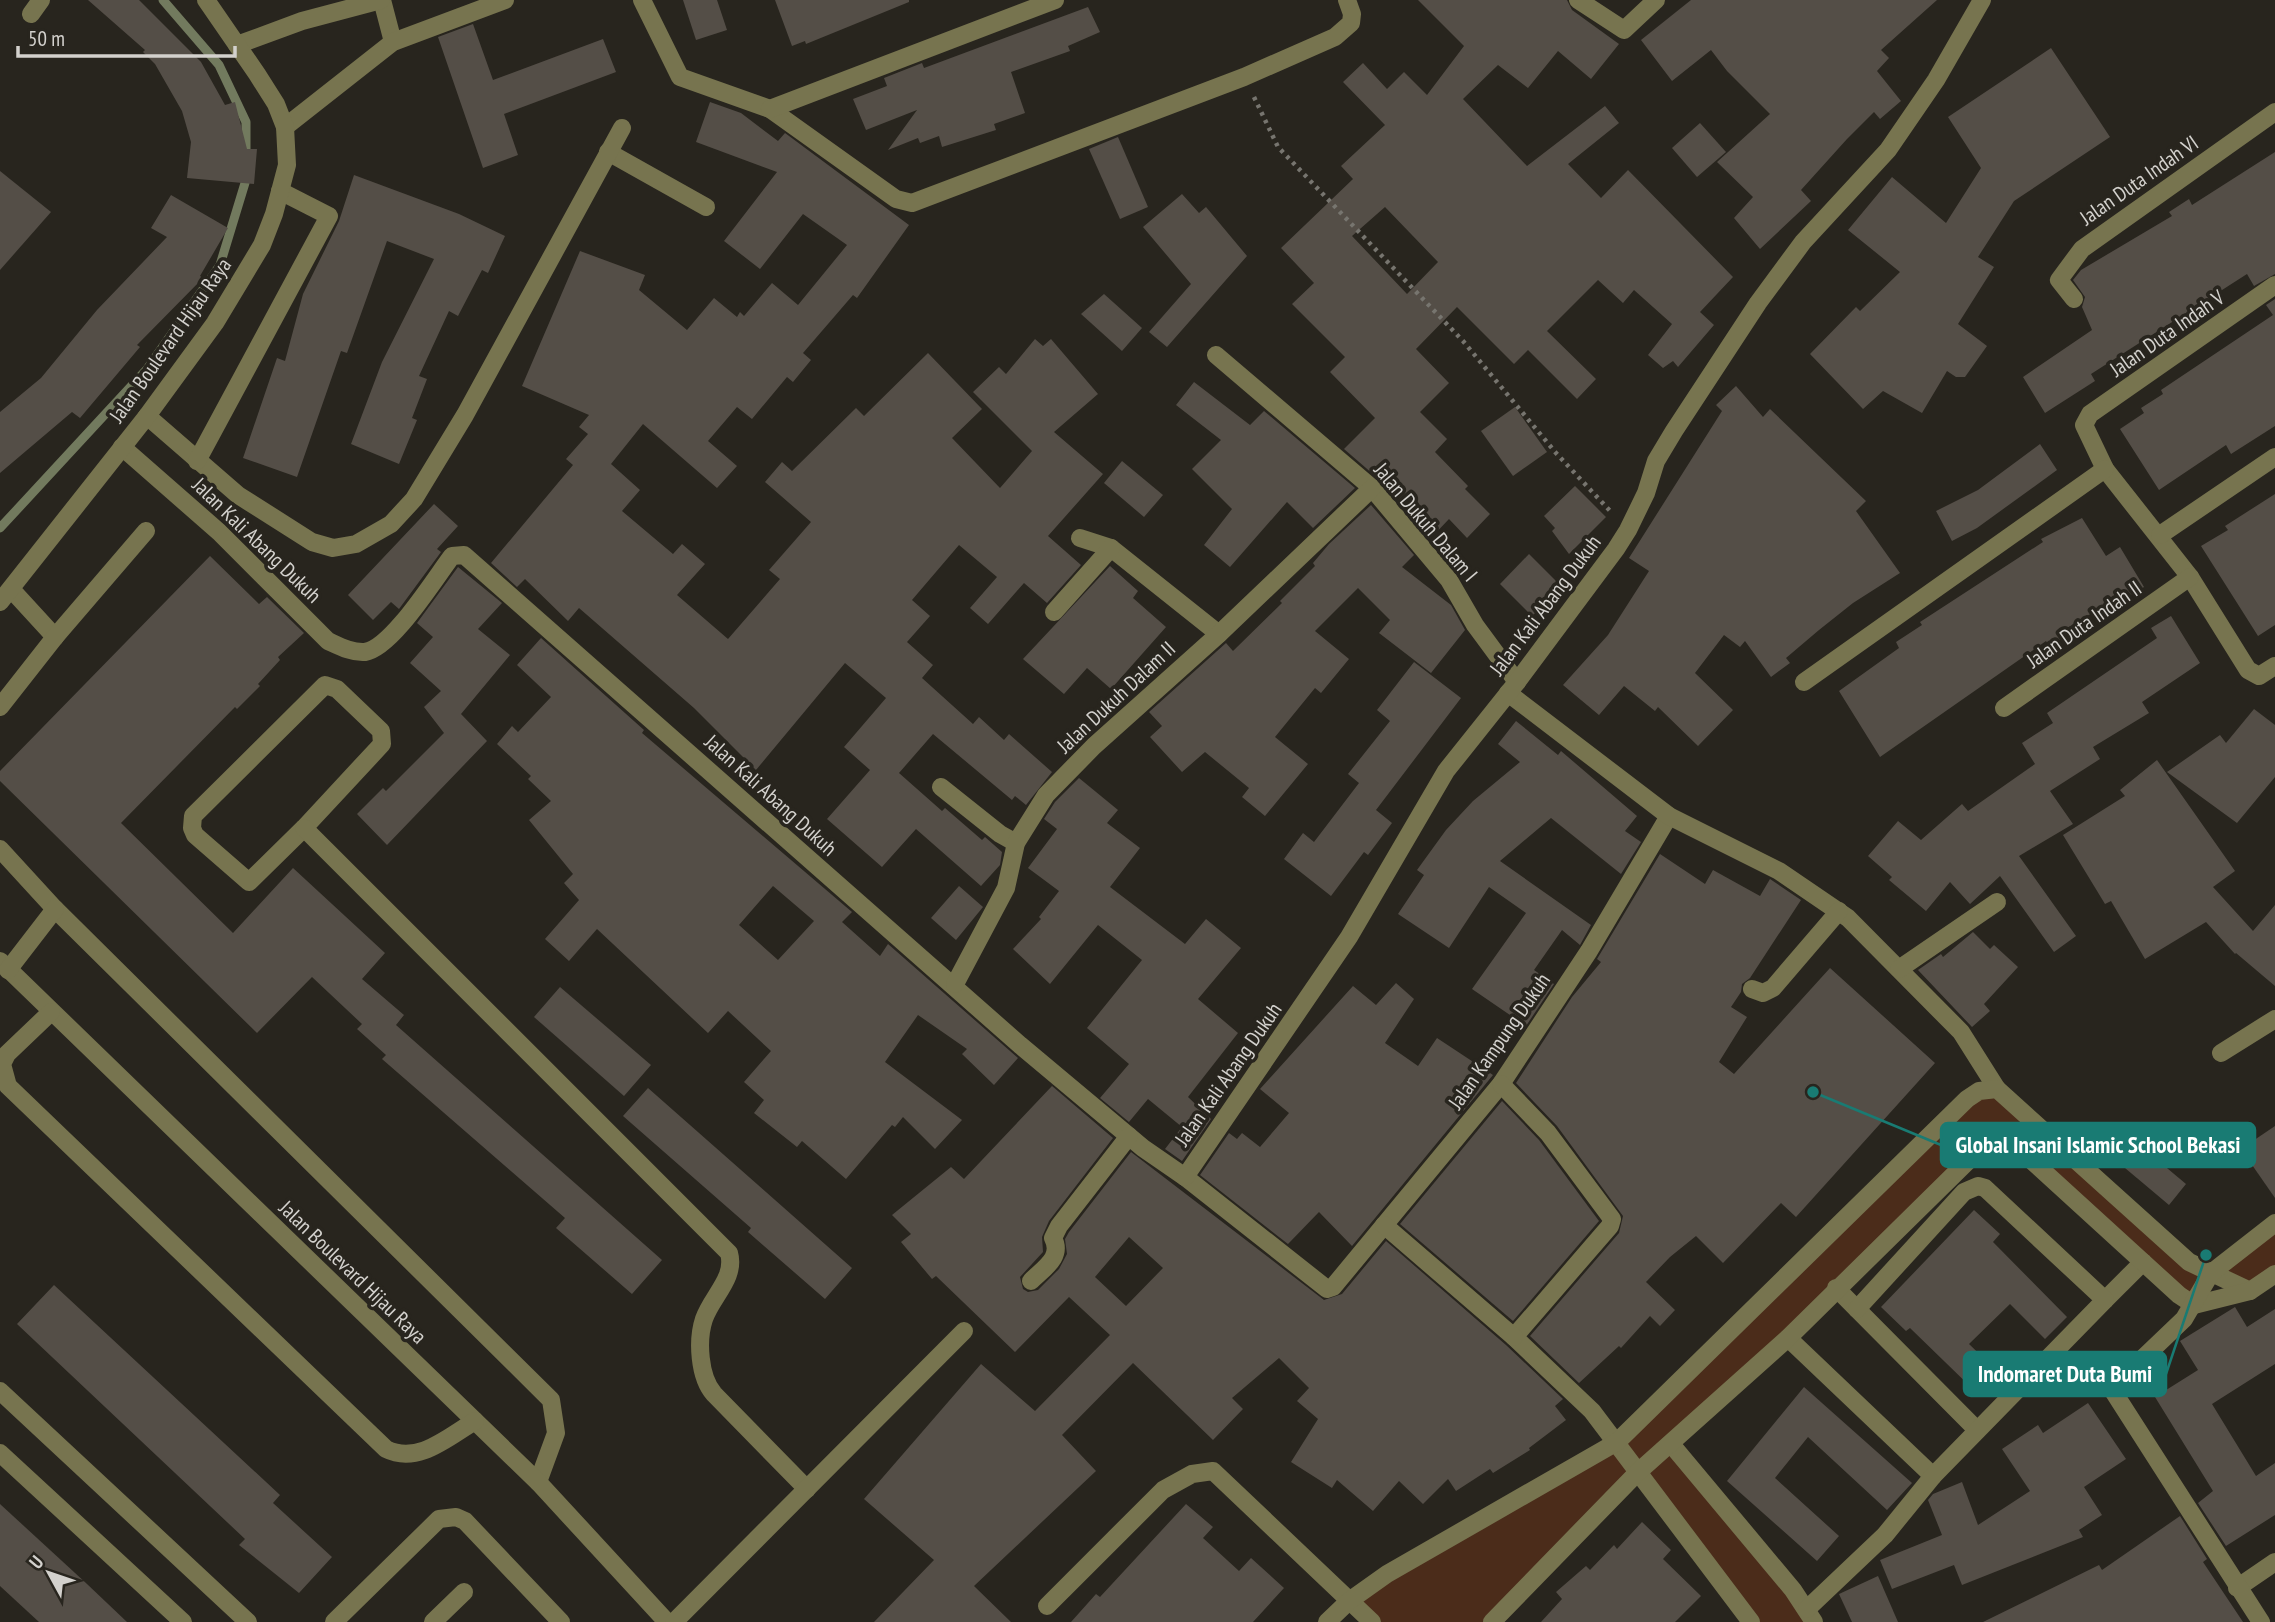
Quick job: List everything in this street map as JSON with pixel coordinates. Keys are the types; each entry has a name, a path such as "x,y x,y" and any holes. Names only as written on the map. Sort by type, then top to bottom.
{"street":[{"path":"237,45 302,21 381,0 393,42"},
{"path":"285,127 393,42 505,0"},
{"path":"642,0 680,77 770,109 896,199 912,203 1244,77 1345,30 1351,23 1352,13 1347,0"},
{"path":"770,109 1055,0"},
{"path":"1578,0 1624,30 1656,0"},
{"name":"Jalan Kali Abang Dukuh","path":"122,447 219,532 328,641 348,650 362,652 383,643 452,556 464,555 954,984 1020,1045 1129,1136 1185,1177 1349,937 1446,771 1513,687 1628,530 1662,451 1758,303 1803,242 1888,150 1936,80 1982,0"},
{"name":"Jalan Boulevard Hijau Raya","path":"5,595 147,416 215,323 262,245 287,165 285,127 276,104 209,2"},
{"name":"Jalan Duta Indah VI","path":"2074,299 2059,280 2081,249 2275,112"},
{"path":"147,416 238,495 312,542 333,548 356,544 391,524 414,499 465,415 622,128"},
{"path":"608,152 706,207"},
{"path":"197,461 328,216 280,191"},
{"name":"Jalan Duta Indah V","path":"2105,469 2085,431 2086,419 2275,285"},
{"name":"Jalan Dukuh Dalam I","path":"1216,355 1372,488 1449,580 1513,687"},
{"path":"2160,535 2275,457"},
{"path":"1804,682 2105,469 2160,535 2190,577 2248,670 2259,676 2275,666"},
{"name":"Jalan Dukuh Dalam II","path":"954,984 1006,888 1016,843 1046,795 1372,488"},
{"path":"0,707 55,637 146,531"},
{"path":"1080,538 1111,548 1219,634"},
{"path":"1054,612 1111,548"},
{"name":"Jalan Duta Indah II","path":"2004,708 2190,577"},
{"path":"5,595 55,637"},
{"path":"328,685 381,731 382,744 304,828 249,882 195,835 191,821 321,687 328,685"},
{"path":"1513,687 1669,816 1779,871 1839,911 1961,1032 1997,1089 2189,1262 2250,1291"},
{"path":"941,787 1016,843"},
{"name":"Jalan Kampung Dukuh","path":"1185,1177 1327,1289 1333,1287 1501,1084 1589,951 1669,816"},
{"path":"304,828 729,1253 730,1271 703,1326 704,1379 713,1394 807,1489"},
{"path":"0,849 55,909 551,1400 556,1433 538,1482"},
{"path":"1899,969 1997,902"},
{"path":"4,965 55,909"},
{"path":"1752,989 1763,993 1773,988 1839,911"},
{"name":"Jalan Boulevard Hijau Raya","path":"4,965 538,1482 667,1622"},
{"path":"51,1012 8,1054 2,1064 8,1086 386,1449 408,1455 425,1451 475,1421"},
{"path":"2221,1053 2275,1019"},
{"path":"1501,1084 1548,1133 1612,1219 1610,1226 1514,1337"},
{"path":"1327,1622 1349,1601 1387,1574 1617,1442 1967,1099 1979,1091 1997,1089"},
{"path":"1031,1281 1056,1256 1057,1246 1053,1238 1059,1226 1129,1136"},
{"path":"1492,1622 1637,1473 1788,1338 1978,1151 1998,1144 2019,1149 2194,1305"},
{"path":"1857,1309 1964,1192 1978,1186 1985,1188 2105,1300"},
{"path":"2261,1622 2113,1391 2117,1383 2194,1305 2211,1273 2275,1223"},
{"path":"1384,1225 1514,1337 1592,1411 1751,1622"},
{"path":"1671,1444 1810,1616 1885,1535 1933,1476 2143,1262"},
{"path":"2194,1305 2250,1291 2275,1274"},
{"path":"1836,1288 1978,1430"},
{"path":"674,1622 964,1331"},
{"path":"1788,1338 1933,1476"},
{"path":"0,1391 247,1622"},
{"path":"0,1453 183,1622"},
{"path":"1047,1606 1163,1490 1192,1474 1213,1471 1372,1622"},
{"path":"334,1622 439,1519 447,1516 465,1521 561,1622"},
{"path":"2237,1588 2275,1562"},
{"path":"433,1622 464,1592"}],"path":[{"path":"1244,77 1278,147 1463,341 1556,453 1628,530"}],"shaded area":[{"path":"1997,1089 2212,1273 2275,1224 2275,1274 2250,1291 2211,1274 2194,1305 2019,1149 1998,1144 1671,1444 1815,1622 1751,1622 1637,1473 1491,1622 1372,1622 1349,1601 1617,1442 1967,1099"}],"building":[{"path":"88,0 139,0 201,62 225,105 235,102 247,149 257,149 254,184 187,178 191,142 182,111 155,64 143,52 145,50"},
{"path":"683,0 717,0 727,30 696,40"},
{"path":"775,0 909,2 806,44 805,41 792,46"},
{"path":"1418,0 1567,0 1572,10 1619,44 1591,79 1558,51 1528,88 1498,65 1463,99 1527,166 1605,106 1619,123 1568,164 1601,198 1628,170 1733,277 1700,312 1714,325 1678,367 1673,361 1663,368 1648,355 1672,324 1634,290 1623,303 1598,280 1547,331 1596,379 1577,399 1528,350 1514,364 1457,307 1416,349 1449,383 1420,412 1447,439 1435,452 1468,486 1465,489 1490,514 1467,538 1449,519 1430,539 1381,481 1344,449 1375,418 1330,372 1345,357 1292,304 1314,283 1281,248 1353,179 1341,166 1385,125 1343,82 1363,63 1387,89 1404,72 1427,95 1464,46","holes":["1385,207 1438,262 1407,294 1352,236"]},
{"path":"1691,0 1937,0 1881,50 1889,58 1877,71 1901,101 1880,119 1874,112 1847,139 1801,190 1811,201 1760,249 1734,218 1753,197 1717,162 1770,114 1727,71 1711,50 1672,81 1641,40"},
{"path":"1088,7 1100,32 1068,46 1070,51 1011,72 1025,113 994,124 996,130 942,147 939,136 920,143 918,138 888,150 917,110 866,130 853,99 887,86 884,78 922,63 924,68"},
{"path":"473,24 493,80 603,39 616,72 504,114 518,155 483,168 438,37"},
{"path":"2051,48 2110,137 2014,201 1978,257 1994,267 1958,324 1987,346 1965,377 1956,377 1947,371 1922,413 1883,391 1863,409 1810,354 1856,307 1860,311 1900,272 1848,230 1892,177 1946,223 1981,168 1948,117"},
{"path":"710,102 741,113 778,141 785,133 909,225 857,298 853,295 803,353 811,360 793,382 787,377 752,419 737,407 708,441 737,466 717,488 643,424 611,464 640,490 622,511 673,554 682,544 705,564 677,595 728,639 780,579 769,570 811,522 765,482 782,462 792,471 856,408 864,416 928,353 982,409 952,438 1000,488 1032,451 973,392 999,367 1006,374 1035,339 1043,346 1051,339 1098,394 1054,432 1103,474 1048,536 1081,565 1047,603 1024,583 988,624 970,608 997,577 959,545 912,600 930,616 907,642 933,665 922,678 973,724 979,717 1004,740 1009,734 1052,772 1026,805 1015,796 1012,800 933,734 899,773 942,811 945,808 982,840 985,837 1002,852 1000,865 981,886 916,829 882,867 827,819 870,770 844,747 886,698 845,663 756,770 694,708 579,608 568,621 525,579 517,587 491,563 573,465 566,459 588,434 579,427 589,415 522,386 580,251 645,275 639,290 687,330 714,298 737,317 740,312 744,316 772,283 798,305 847,245 803,214 760,269 724,241 777,172 696,142"},
{"path":"1700,123 1726,152 1697,177 1672,148"},
{"path":"1118,137 1148,207 1120,219 1089,149"},
{"path":"2275,152 2275,274 2254,286 2247,274 2091,374 2095,381 2045,413 2023,377 2092,330 2082,307 2085,297 2073,280 2081,270 2172,216 2169,212 2189,199 2192,205"},
{"path":"0,171 51,212 0,270"},
{"path":"354,175 459,214 505,236 488,273 482,270 458,316 449,311 419,376 427,379 412,418 417,420 399,464 351,444 382,362 434,259 387,241 347,353 341,351 297,477 243,458 277,358 285,361 303,294 339,221"},
{"path":"1182,194 1199,213 1206,207 1247,256 1167,347 1149,332 1191,284 1143,227"},
{"path":"171,195 228,228 200,276 203,278 137,345 140,347 80,418 72,412 0,473 0,412 41,378 97,310 167,237 151,228"},
{"path":"1104,294 1142,328 1122,351 1081,314"},
{"path":"2275,299 2275,426 2231,454 2226,445 2159,490 2120,429 2144,413 2141,408 2163,394 2161,390 2273,315 2266,305"},
{"path":"1194,382 1250,425 1264,411 1355,488 1313,528 1287,502 1230,567 1204,545 1232,509 1192,469 1221,440 1176,405"},
{"path":"1736,386 1763,417 1770,409 1866,501 1856,511 1900,573 1853,603 1819,630 1786,658 1790,663 1771,677 1745,641 1740,647 1724,635 1695,673 1733,710 1698,746 1658,707 1655,711 1624,686 1599,715 1563,685 1608,635 1649,571 1629,558 1722,411 1716,405"},
{"path":"1515,407 1547,452 1513,476 1481,431"},
{"path":"2040,444 2057,470 1977,528 1952,541 1936,511 1978,490"},
{"path":"1122,461 1163,495 1144,517 1104,483"},
{"path":"1575,486 1606,517 1569,554 1552,531 1555,528 1544,516"},
{"path":"2275,494 2275,625 2258,636 2201,546 2228,530 2225,526"},
{"path":"434,504 458,526 437,549 441,552 399,609 391,602 373,620 348,595"},
{"path":"1371,505 1414,555 1402,567 1451,605 1465,630 1431,673 1379,633 1390,620 1358,588 1315,631 1349,659 1321,693 1315,688 1275,737 1308,764 1265,816 1242,797 1249,788 1205,752 1182,772 1150,737 1162,726 1149,712 1226,643 1233,651 1282,603 1280,601 1315,566 1313,563 1329,544"},
{"path":"2082,518 2106,556 2120,547 2144,587 2121,602 2118,597 2066,629 2069,634 2050,647 2046,641 1880,757 1839,691 1899,648 1896,642 1922,625 1920,622 2043,542 2041,539"},
{"path":"1529,554 1562,587 1532,616 1500,584"},
{"path":"210,556 259,604 267,597 304,633 278,657 280,660 258,684 260,686 237,709 235,707 121,823 233,933 293,868 385,953 362,979 404,1015 396,1025 662,1260 632,1294 556,1228 565,1218 382,1059 386,1055 357,1029 362,1024 312,977 257,1033 0,781 0,771"},
{"path":"1110,566 1138,591 1133,598 1166,627 1111,689 1087,668 1064,694 1023,659"},
{"path":"458,567 502,603 478,629 510,655 461,714 487,741 387,845 357,814 383,788 386,791 444,733 424,707 441,691 410,663 433,637 417,623"},
{"path":"2171,616 2200,663 2142,702 2149,713 2093,747 2100,759 2050,791 2073,824 2019,856 2076,936 2054,952 2000,876 1970,904 1950,882 1926,911 1889,880 1892,877 1868,856 1898,821 1921,840 1962,804 1968,811 2035,764 2022,743 2053,723 2047,713 2157,638 2151,628"},
{"path":"541,638 644,730 642,733 852,912 842,922 880,956 888,944 1018,1058 994,1085 962,1054 967,1049 918,1015 885,1062 962,1120 935,1149 903,1117 895,1127 892,1125 846,1179 802,1141 797,1147 754,1113 764,1100 744,1082 771,1051 728,1011 708,1033 597,929 569,961 545,939 579,900 564,883 573,874 529,820 551,801 528,779 531,776 497,744 512,726 518,732 551,697 517,665","holes":["773,886 814,921 778,960 739,925"]},
{"path":"1414,662 1461,698 1376,810 1392,823 1368,855 1364,852 1331,896 1284,859 1303,833 1314,842 1359,783 1348,774 1390,721 1377,710"},
{"path":"2254,709 2275,725 2275,777 2237,823 2167,772 2220,735 2226,743"},
{"path":"1516,721 1558,755 1561,751 1637,816 1625,831 1641,842 1621,874 1551,818 1500,861 1591,925 1580,945 1562,930 1534,970 1554,984 1526,1026 1472,989 1526,913 1489,887 1449,948 1398,914 1424,875 1417,870 1446,830 1473,801 1520,762 1498,744"},
{"path":"2157,760 2235,871 2213,887 2253,931 2275,905 2275,986 2235,954 2206,922 2145,959 2111,901 2105,904 2063,835 2125,796 2120,790"},
{"path":"1079,778 1118,810 1107,823 1140,848 1110,887 1185,944 1206,919 1241,948 1198,999 1238,1033 1188,1097 1211,1119 1182,1161 1165,1149 1182,1127 1148,1099 1129,1122 1100,1098 1129,1064 1087,1028 1142,960 1098,925 1050,984 1013,949 1041,919 1039,917 1059,891 1028,868 1057,829 1044,819 1055,802"},
{"path":"1660,854 1705,884 1713,870 1760,896 1770,879 1801,900 1750,978 1742,984 1741,992 1731,1007 1747,1017 1719,1062 1734,1074 1830,968 1935,1063 1796,1217 1781,1203 1723,1263 1696,1236 1670,1257 1646,1282 1675,1310 1660,1326 1650,1316 1621,1348 1619,1346 1579,1383 1530,1336 1619,1233 1623,1216 1557,1126 1516,1083 1572,997 1601,962 1597,959"},
{"path":"959,886 983,907 956,940 931,918"},
{"path":"1973,932 1990,949 1994,945 2018,967 1984,1004 1990,1011 1972,1027 1918,970 1941,954 1943,957"},
{"path":"1396,983 1414,999 1385,1043 1418,1066 1437,1038 1493,1075 1352,1246 1319,1212 1288,1244 1200,1175 1229,1133 1237,1139 1242,1133 1260,1147 1289,1113 1260,1089 1353,986 1376,1005"},
{"path":"560,987 651,1065 624,1096 534,1017"},
{"path":"1052,1086 1113,1138 1049,1221 1042,1237 1043,1252 1020,1277 1023,1289 1028,1292 1038,1290 1059,1269 1067,1254 1065,1239 1069,1232 1131,1152 1324,1300 1342,1294 1386,1241 1506,1345 1563,1399 1555,1406 1566,1420 1529,1448 1530,1450 1493,1473 1490,1469 1456,1491 1448,1479 1423,1504 1399,1481 1373,1511 1337,1480 1332,1488 1291,1462 1318,1419 1297,1401 1309,1388 1279,1358 1232,1398 1243,1409 1213,1440 1133,1363 1062,1435 1096,1471 974,1586 1011,1622 874,1622 934,1560 864,1499 981,1364 1035,1411 1110,1335 1069,1297 1015,1352 936,1276 932,1279 901,1242 911,1234 892,1215 951,1167 964,1179","holes":["1129,1237 1163,1268 1126,1306 1095,1277"]},
{"path":"648,1088 852,1268 825,1299 748,1232 751,1228 623,1116"},
{"path":"1502,1101 1539,1140 1599,1221 1513,1321 1400,1224"},
{"path":"2275,1126 2275,1198 2241,1149"},
{"path":"2124,1132 2186,1184 2169,1205 2106,1152"},
{"path":"1974,1210 2000,1234 1993,1242 2067,1317 2045,1339 2010,1304 1969,1344 2000,1374 1979,1395 1910,1328 1906,1331 1881,1307"},
{"path":"54,1285 280,1495 273,1503 332,1557 299,1593 239,1545 245,1539 17,1324"},
{"path":"2235,1307 2247,1327 2275,1309 2275,1364 2212,1404 2256,1476 2275,1463 2275,1515 2226,1546 2198,1503 2213,1491 2155,1397 2198,1370 2180,1341"},
{"path":"1804,1387 1912,1483 1887,1510 1808,1437 1775,1478 1839,1536 1817,1561 1727,1481"},
{"path":"2088,1403 2126,1459 2084,1487 2102,1515 2079,1530 2083,1537 1962,1585 1954,1565 1892,1589 1880,1560 1942,1535 1928,1500 1933,1494 1962,1482 1978,1525 2030,1491 2002,1449 2038,1425 2043,1433"},
{"path":"0,1504 127,1622 39,1622 0,1586"},
{"path":"1186,1504 1213,1527 1203,1538 1239,1571 1251,1558 1284,1588 1253,1622 1071,1622 1096,1594 1100,1597"},
{"path":"2180,1516 2207,1559 2203,1562 2243,1622 1983,1622 2099,1565 2102,1570"},
{"path":"1642,1522 1671,1550 1663,1559 1701,1596 1675,1622 1541,1622 1562,1599 1556,1592 1586,1566 1590,1570 1614,1545 1617,1549"},
{"path":"1878,1576 1898,1622 1852,1622 1839,1594"}],"waterway":[{"path":"163,0 219,65 246,122 246,155"},
{"path":"0,528 147,369 220,265 245,183 245,173"}],"place":[{"name":"Global Insani Islamic School Bekasi","path":"1813,1092"},
{"name":"Indomaret Duta Bumi","path":"2206,1255"}]}
